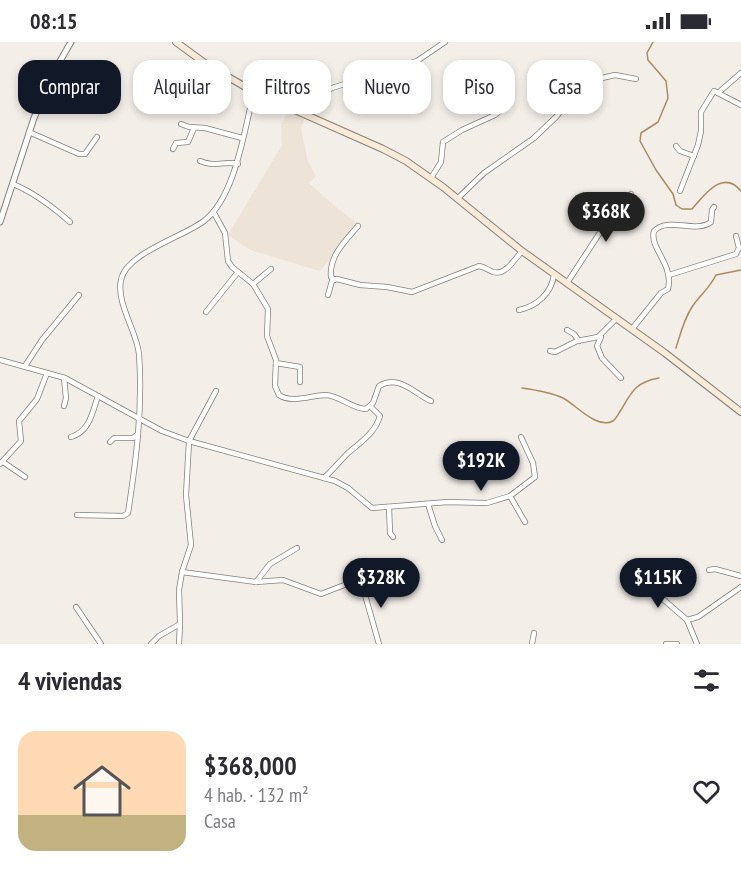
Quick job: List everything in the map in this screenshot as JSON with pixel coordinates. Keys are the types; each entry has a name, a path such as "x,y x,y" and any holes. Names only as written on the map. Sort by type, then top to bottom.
{"main road":[{"path":"176,42 206,64 243,86"},
{"path":"303,114 384,149 431,178 522,251 632,329 741,412"}],"street":[{"path":"0,222 29,132 52,75 72,42"},
{"path":"307,116 323,93 332,88 417,61 446,42"},
{"path":"718,93 741,73"},
{"path":"458,199 484,173 534,138 557,116 574,92 589,81 615,75 636,79"},
{"path":"680,191 701,131 701,112 714,91 741,105"},
{"path":"77,515 127,514 140,420 138,345 127,315 120,280 139,256 153,246 188,232 214,213 238,164 248,114"},
{"path":"431,178 441,162 443,142 496,114"},
{"path":"181,124 242,138"},
{"path":"173,149 176,143 188,142 194,128"},
{"path":"29,132 79,154 85,154 98,137"},
{"path":"676,146 680,151 694,156"},
{"path":"200,161 211,164 225,165 233,162 238,164"},
{"path":"13,184 53,207 70,222"},
{"path":"567,283 599,234 623,211 623,202 631,194"},
{"path":"632,329 661,293 668,289 669,275 665,261 654,242 654,231 665,225 702,227 708,225 711,222 714,207"},
{"path":"214,213 225,233 228,261 253,284 268,309 267,336 276,363 275,386 282,398 331,396 358,408 366,409 375,399 379,386 387,383 408,385 419,395 431,401"},
{"path":"358,226 336,253 330,272 334,279 367,287 387,287 412,292 479,266 497,273 509,266 522,251"},
{"path":"669,275 736,254 739,248 736,236"},
{"path":"253,284 271,269"},
{"path":"206,312 238,272"},
{"path":"519,310 541,299 553,284 554,274"},
{"path":"328,295 334,279"},
{"path":"25,366 42,340 79,295"},
{"path":"616,318 603,333 597,348 602,358 621,378"},
{"path":"567,330 579,341"},
{"path":"550,351 555,352 579,341 598,337 603,333"},
{"path":"0,360 64,378 117,405 140,420 189,441 341,483 372,508 487,503 510,496 535,477 533,463 520,437"},
{"path":"276,363 300,367 300,382"},
{"path":"25,477 1,463 21,441 19,421 37,399 47,373"},
{"path":"64,378 66,398 64,406"},
{"path":"179,644 178,595 182,572 191,545 186,499 189,441 216,391"},
{"path":"71,437 85,430 98,396"},
{"path":"324,478 348,453 365,440 375,425 380,416 370,406"},
{"path":"110,442 114,438 132,438 138,434"},
{"path":"510,496 525,522"},
{"path":"428,504 431,519 442,540"},
{"path":"389,507 390,533 393,537"},
{"path":"256,582 270,564 297,548"},
{"path":"639,565 664,600 687,620 695,643"},
{"path":"709,570 715,569 741,576"},
{"path":"182,572 256,582 283,580 321,594 361,580 380,644"},
{"path":"687,620 698,617 741,587"},
{"path":"76,607 101,644"},
{"path":"151,644 159,636 180,624"},
{"path":"532,644 534,633"},
{"path":"666,644 677,644"}],"shaded area":[{"path":"286,114 294,114 304,119 301,129 308,162 316,176 309,183 358,224 320,271 250,250 228,235 282,145 281,125"}],"waterway":[{"path":"653,42 647,53 648,60 666,81 668,98 658,122 641,133 640,141 673,194 676,205 682,209 692,209 708,191 721,183 728,182 741,191"},
{"path":"676,348 689,312 716,275 741,270"},
{"path":"522,388 558,396 593,419 607,423 615,419 636,388 645,382 659,378"}]}
